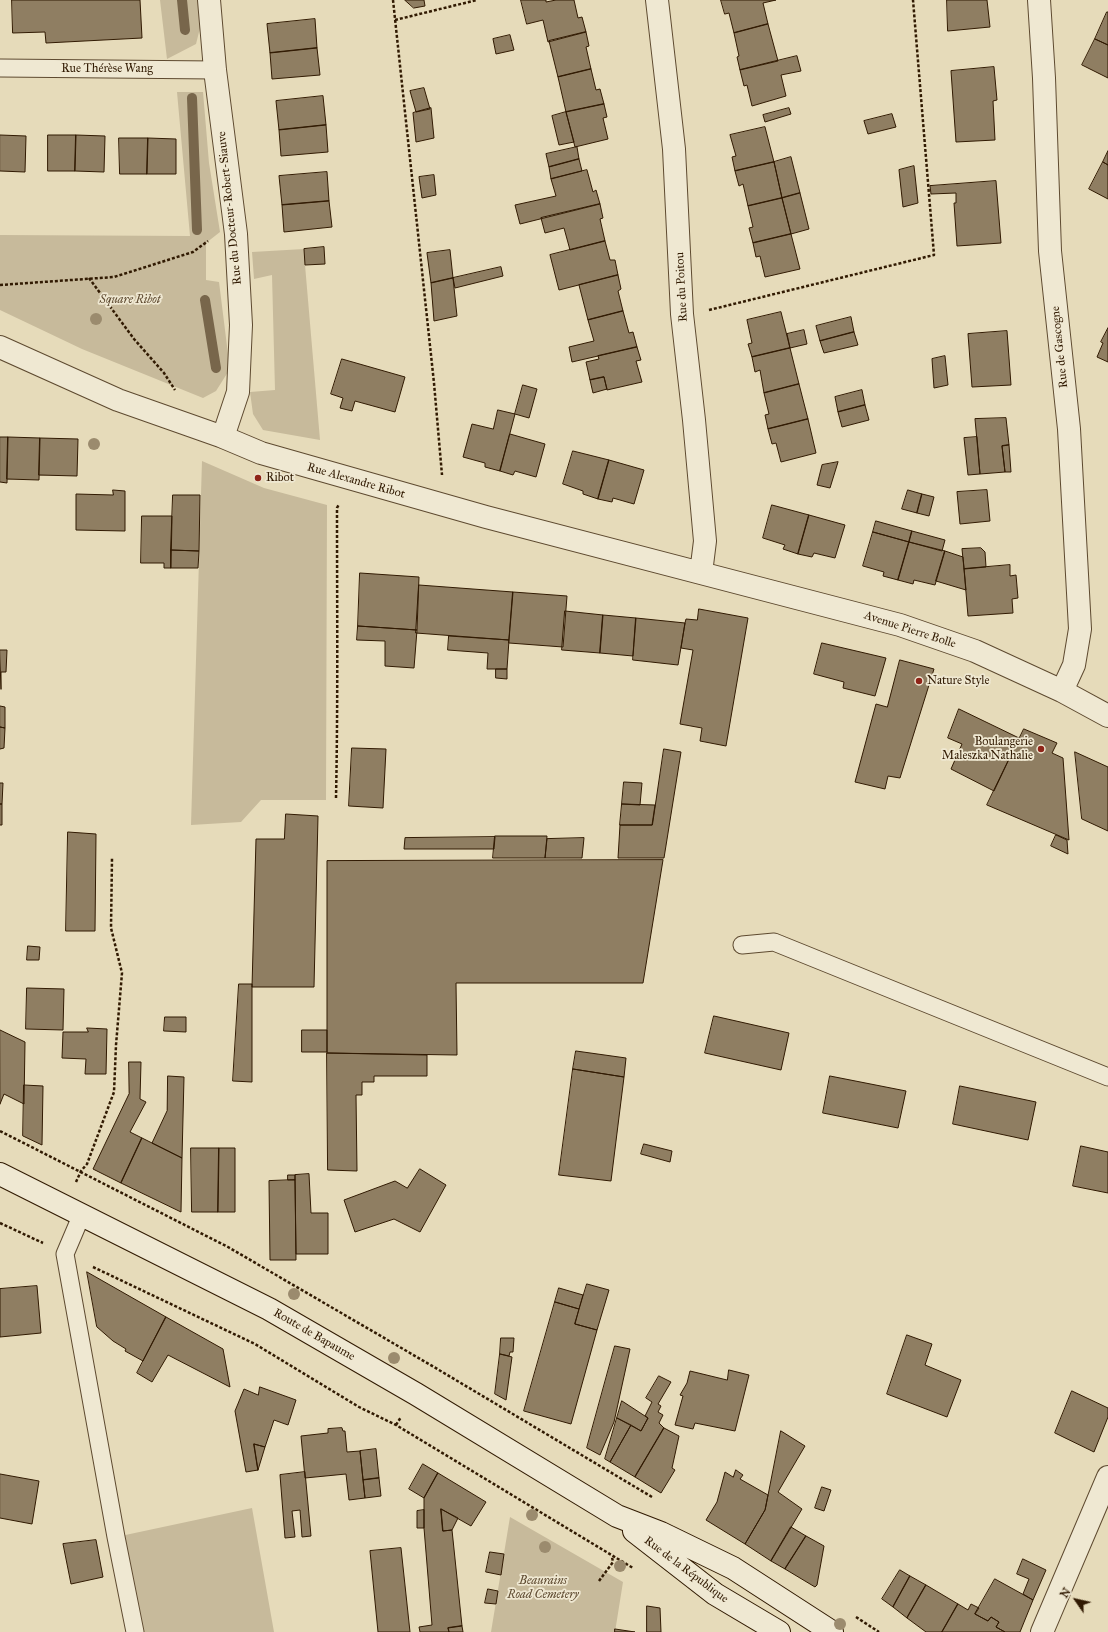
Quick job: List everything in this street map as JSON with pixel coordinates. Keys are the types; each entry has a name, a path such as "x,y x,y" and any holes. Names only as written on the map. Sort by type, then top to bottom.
{"street":[{"name":"Rue du Docteur-Robert-Siauve","path":"209,0 215,70 236,234 241,326 238,392 223,438"},
{"name":"Rue du Poitou","path":"658,0 674,149 682,314 694,420 705,541 701,573"},
{"name":"Rue de Gascogne","path":"1039,0 1050,251 1069,429 1080,629 1074,665 1062,691"},
{"path":"1041,23 1051,0"},
{"name":"Rue Alexandre Ribot","path":"0,347 118,400 223,438 261,454 608,550 701,573"},
{"name":"Avenue Pierre Bolle","path":"701,573 900,625 975,651 1062,691 1108,716"},
{"name":"Route de Bapaume","path":"0,1174 275,1313 416,1394 617,1516"},
{"path":"1042,1632 1108,1477"},
{"path":"617,1516 661,1533 733,1568 832,1632"},
{"name":"Rue de la République","path":"617,1516 715,1594 779,1632"}],"lane":[{"name":"Rue Thérèse Wang","path":"0,68 215,70"},
{"path":"742,945 774,942 1108,1078"},
{"path":"73,1210 66,1254 116,1537 135,1632"}],"path":[{"path":"393,0 442,473 439,503"},
{"path":"395,20 477,0"},
{"path":"682,314 714,310 934,255 913,0"},
{"path":"0,285 114,277 193,252 220,232 236,234"},
{"path":"89,278 134,339 164,373 176,392"},
{"path":"336,798 338,719 337,508 347,479"},
{"path":"73,1210 81,1171 87,1164 114,1092 122,973 111,928 112,858"},
{"path":"0,1223 255,1344 359,1407 396,1425 639,1572"},
{"path":"599,1581 613,1562 612,1556"}],"green space":[{"path":"160,0 202,0 203,16 196,44 167,59"},
{"name":"Square Ribot","path":"177,92 203,92 209,163 220,232 206,243 206,280 219,282 228,354 228,372 216,391 203,398 82,349 0,310 0,235 190,236"},
{"path":"304,249 320,440 263,430 253,414 250,392 275,390 272,275 254,279 252,252"},
{"path":"202,461 264,488 327,505 326,800 261,800 241,822 191,825"},
{"path":"252,1508 274,1632 135,1632 116,1537"},
{"name":"Beaurains Road Cemetery","path":"510,1517 623,1582 615,1632 491,1632"}],"building":[{"path":"12,0 140,0 142,38 46,43 45,32 13,33"},
{"path":"405,0 424,0 425,6 414,8"},
{"path":"521,0 546,0 546,2 556,0 574,0 578,18 582,17 586,32 548,42 543,20 527,24"},
{"path":"721,0 776,0 763,3 768,24 734,33 729,13 725,14"},
{"path":"947,0 987,0 990,27 948,31"},
{"path":"1108,12 1108,45 1095,39"},
{"path":"315,19 317,48 270,53 267,24"},
{"path":"768,24 778,61 740,70 737,57 739,56 734,33"},
{"path":"586,32 589,46 586,47 591,69 558,77 549,41"},
{"path":"510,35 514,50 496,54 493,39"},
{"path":"1095,39 1108,45 1108,78 1082,65"},
{"path":"317,48 320,75 272,79 270,53"},
{"path":"797,56 801,71 781,75 786,96 752,106 747,85 744,86 740,70"},
{"path":"994,67 997,100 993,101 995,140 956,142 951,71"},
{"path":"591,69 596,90 600,89 604,104 566,112 558,77"},
{"path":"424,88 430,109 416,112 410,91"},
{"path":"323,96 326,125 279,130 276,101"},
{"path":"604,104 607,117 603,118 608,139 575,147 566,112"},
{"path":"431,108 434,138 416,142 413,113"},
{"path":"789,108 791,114 765,122 763,115"},
{"path":"566,112 574,142 559,145 552,116"},
{"path":"892,114 896,127 868,134 864,121"},
{"path":"326,125 328,152 281,156 279,130"},
{"path":"765,127 774,162 735,171 732,157 736,156 730,135"},
{"path":"0,135 26,136 25,172 0,171"},
{"path":"48,135 76,135 75,171 48,171"},
{"path":"76,135 105,136 104,172 75,171"},
{"path":"119,138 148,138 147,174 120,174"},
{"path":"148,138 176,139 176,174 147,174"},
{"path":"577,147 579,159 549,167 546,154"},
{"path":"1108,151 1108,165 1103,162"},
{"path":"791,157 800,193 782,198 774,162"},
{"path":"579,159 582,171 551,179 549,167"},
{"path":"774,162 782,198 748,206 743,184 739,186 735,171"},
{"path":"1103,162 1108,165 1108,199 1089,189"},
{"path":"914,166 918,203 903,207 899,170"},
{"path":"587,170 593,192 596,190 600,204 520,224 515,205 556,196 551,179"},
{"path":"327,172 329,201 282,205 279,176"},
{"path":"434,175 436,195 422,198 419,177"},
{"path":"996,181 1001,243 957,246 954,203 956,203 956,193 931,194 930,186"},
{"path":"800,193 809,229 791,234 782,198"},
{"path":"782,198 791,234 753,243 749,228 753,227 748,206"},
{"path":"329,201 332,227 284,232 282,205"},
{"path":"600,204 603,218 600,219 605,241 570,250 564,228 545,233 541,218"},
{"path":"791,234 800,269 765,277 760,256 756,257 753,243"},
{"path":"605,241 610,260 615,260 618,275 559,290 550,255"},
{"path":"324,247 325,264 305,265 304,249"},
{"path":"450,250 453,278 431,283 427,253"},
{"path":"501,267 503,276 455,288 453,278"},
{"path":"618,275 621,289 618,291 623,311 588,320 579,285"},
{"path":"453,278 457,316 434,321 431,283"},
{"path":"623,311 629,333 633,332 637,347 572,362 569,347 594,341 588,320"},
{"path":"781,312 790,348 752,357 748,344 752,343 747,320"},
{"path":"851,317 854,332 820,341 816,326"},
{"path":"1108,328 1108,362 1097,357 1103,343 1101,342"},
{"path":"804,330 807,344 790,348 787,334"},
{"path":"1007,331 1011,385 972,387 968,334"},
{"path":"854,332 858,345 824,353 820,341"},
{"path":"637,347 641,360 636,361 642,382 607,390 604,377 590,380 586,362 599,359 598,356"},
{"path":"790,348 799,384 764,393 760,370 755,372 752,357"},
{"path":"945,356 948,385 934,388 932,359"},
{"path":"342,359 405,377 395,412 355,401 352,411 340,408 343,398 331,394"},
{"path":"604,377 607,389 593,393 590,380"},
{"path":"799,384 808,419 768,429 765,415 769,414 764,393"},
{"path":"523,385 537,389 529,418 515,414"},
{"path":"862,390 865,405 838,412 835,397"},
{"path":"865,405 869,420 842,427 838,412"},
{"path":"498,410 515,414 500,471 485,467 485,463 463,457 472,424 493,429"},
{"path":"1006,418 1009,445 1002,446 1005,472 980,474 975,419"},
{"path":"808,419 816,453 781,462 776,443 772,444 768,429"},
{"path":"510,434 545,444 536,477 515,471 513,475 500,471"},
{"path":"0,437 8,437 7,483 0,482"},
{"path":"8,437 40,438 39,480 7,479"},
{"path":"977,437 980,474 968,475 964,438"},
{"path":"40,438 78,439 77,476 39,475"},
{"path":"1009,445 1011,472 1005,472 1002,446"},
{"path":"573,451 609,460 598,499 583,494 583,491 563,484"},
{"path":"609,460 644,470 634,504 613,498 612,502 598,499"},
{"path":"838,462 830,488 817,485 822,465"},
{"path":"113,490 125,491 125,531 76,530 76,494 113,495"},
{"path":"908,490 922,494 917,513 902,509"},
{"path":"987,490 990,521 960,524 957,492"},
{"path":"922,494 934,497 929,516 917,513"},
{"path":"173,495 200,495 199,551 171,550"},
{"path":"772,505 809,515 798,554 783,549 785,545 763,538"},
{"path":"809,515 845,525 835,558 814,553 812,557 798,554"},
{"path":"142,516 172,516 171,568 164,568 164,563 141,563"},
{"path":"876,521 912,531 909,542 873,532"},
{"path":"912,531 945,540 942,551 909,542"},
{"path":"873,532 909,542 898,580 883,576 884,572 863,566"},
{"path":"909,542 945,551 935,585 914,580 913,584 898,580"},
{"path":"981,548 985,552 986,567 964,569 962,549"},
{"path":"171,550 199,551 198,568 171,568"},
{"path":"945,551 963,557 966,590 936,581"},
{"path":"1010,565 1010,576 1016,575 1018,598 1012,599 1013,613 968,616 964,569"},
{"path":"360,573 419,577 417,630 358,626"},
{"path":"419,585 513,592 509,640 416,633"},
{"path":"513,592 567,596 563,647 509,643"},
{"path":"699,609 748,618 726,746 700,741 702,728 680,724 693,650 681,648 685,623 686,619 697,620"},
{"path":"565,611 603,615 600,653 562,650"},
{"path":"603,615 636,618 633,656 600,653"},
{"path":"636,618 685,623 678,665 633,660"},
{"path":"358,626 417,630 414,668 385,666 385,641 357,640"},
{"path":"449,636 509,640 507,669 487,669 488,653 448,650"},
{"path":"822,643 886,658 875,696 843,688 844,682 814,674"},
{"path":"0,650 7,650 6,672 1,672 1,689"},
{"path":"900,660 934,669 900,778 888,776 885,789 855,782 876,704 887,707"},
{"path":"496,669 507,669 507,679 496,678"},
{"path":"0,706 5,707 5,728 0,727"},
{"path":"959,709 1019,738 994,791 951,769 962,744 948,738"},
{"path":"0,727 5,728 4,748 0,749"},
{"path":"1024,729 1057,743 1052,753 1063,758 1069,840 987,805"},
{"path":"352,748 386,749 383,808 349,806"},
{"path":"664,749 681,752 664,858 618,858 620,825 652,825"},
{"path":"1075,752 1108,767 1108,831 1082,819"},
{"path":"624,782 642,783 640,805 622,804"},
{"path":"0,783 3,783 2,804 0,804"},
{"path":"0,804 2,804 2,825 0,825"},
{"path":"622,804 655,805 652,825 620,825"},
{"path":"286,814 318,816 314,987 252,987 256,839 284,839"},
{"path":"68,832 96,834 95,931 66,931"},
{"path":"1056,835 1067,840 1068,854 1051,846"},
{"path":"495,836 547,836 545,858 493,858"},
{"path":"495,837 494,849 404,849 405,838"},
{"path":"584,838 582,858 545,858 547,839"},
{"path":"663,860 643,983 456,983 457,1055 327,1053 327,861"},
{"path":"28,946 40,947 39,960 27,960"},
{"path":"239,984 252,984 252,1082 233,1081"},
{"path":"27,988 64,989 63,1030 26,1029"},
{"path":"714,1016 789,1033 781,1070 705,1053"},
{"path":"165,1017 186,1017 186,1032 164,1031"},
{"path":"87,1028 107,1029 106,1074 85,1074 86,1059 62,1058 63,1032 88,1032"},
{"path":"0,1030 25,1042 24,1104 4,1094 0,1104"},
{"path":"302,1030 327,1030 327,1052 302,1052"},
{"path":"576,1051 626,1058 624,1077 573,1069"},
{"path":"327,1053 427,1055 427,1076 374,1076 374,1082 362,1082 362,1095 356,1095 357,1171 328,1170"},
{"path":"129,1062 141,1062 140,1099 146,1102 130,1132 142,1138 121,1183 93,1169 129,1094"},
{"path":"573,1069 624,1077 611,1181 559,1175"},
{"path":"168,1076 184,1077 182,1158 152,1143 167,1111"},
{"path":"830,1076 906,1091 898,1128 823,1113"},
{"path":"24,1085 43,1086 42,1145 23,1136"},
{"path":"960,1086 1036,1102 1028,1140 953,1124"},
{"path":"142,1138 182,1158 181,1212 121,1183"},
{"path":"644,1144 672,1151 670,1162 641,1154"},
{"path":"1081,1146 1108,1152 1108,1193 1073,1186"},
{"path":"191,1148 219,1148 218,1212 192,1212"},
{"path":"219,1148 235,1148 235,1212 218,1212"},
{"path":"420,1169 446,1185 420,1232 394,1219 355,1232 344,1200 395,1181 407,1188"},
{"path":"309,1174 311,1213 328,1213 328,1254 296,1254 295,1175"},
{"path":"288,1175 295,1175 295,1180 288,1180"},
{"path":"295,1180 296,1260 270,1260 269,1181"},
{"path":"87,1272 166,1317 143,1361 125,1351 126,1349 113,1341 97,1327"},
{"path":"587,1284 609,1290 597,1330 575,1324"},
{"path":"37,1286 41,1333 0,1337 0,1289"},
{"path":"559,1288 583,1295 579,1309 555,1302"},
{"path":"555,1302 579,1309 575,1324 597,1330 571,1424 524,1411"},
{"path":"166,1317 223,1349 230,1387 168,1355 152,1382 137,1373"},
{"path":"907,1335 932,1344 925,1365 961,1380 947,1417 887,1394"},
{"path":"501,1338 514,1338 513,1352 510,1352 509,1356 500,1354"},
{"path":"615,1346 630,1349 614,1422 600,1455 587,1448"},
{"path":"500,1354 512,1357 506,1400 495,1394"},
{"path":"729,1370 749,1375 735,1431 695,1423 693,1429 675,1425 683,1396 680,1395 687,1383 690,1371 727,1380"},
{"path":"659,1376 671,1382 658,1404 661,1406 658,1412 663,1415 659,1423 664,1428 635,1477 610,1462 631,1425 641,1431 648,1418 645,1416 652,1402 646,1398"},
{"path":"260,1387 296,1400 288,1425 274,1420 265,1447 254,1444 258,1470 246,1472 235,1411 244,1389 258,1395"},
{"path":"1072,1391 1108,1408 1108,1417 1094,1452 1055,1433"},
{"path":"622,1401 648,1418 641,1431 617,1418"},
{"path":"617,1418 631,1425 610,1462 605,1459"},
{"path":"342,1428 343,1431 345,1431 347,1452 360,1451 365,1498 349,1500 346,1474 305,1478 301,1436 328,1433 328,1429"},
{"path":"664,1428 679,1436 672,1468 675,1470 661,1493 635,1477"},
{"path":"781,1431 805,1446 778,1492 802,1509 771,1561 745,1544 765,1510"},
{"path":"254,1444 265,1447 258,1470"},
{"path":"376,1449 379,1478 363,1480 360,1451"},
{"path":"423,1464 438,1473 424,1498 409,1489"},
{"path":"736,1470 743,1475 740,1479 768,1495 765,1510 745,1544 706,1520 717,1502 725,1472 733,1477"},
{"path":"305,1472 311,1536 302,1537 300,1510 292,1511 295,1537 285,1538 280,1475"},
{"path":"438,1473 486,1502 471,1526 441,1509 443,1531 452,1530 462,1626 448,1628 449,1632 420,1632 419,1627 432,1625 424,1528 424,1498"},
{"path":"0,1474 39,1481 32,1524 0,1518"},
{"path":"379,1478 381,1496 365,1498 363,1480"},
{"path":"822,1487 831,1490 824,1511 815,1508"},
{"path":"441,1509 458,1518 452,1530 443,1531"},
{"path":"424,1510 424,1528 417,1528 417,1511"},
{"path":"791,1527 806,1536 785,1569 771,1561"},
{"path":"806,1536 824,1546 817,1585 815,1587 785,1569"},
{"path":"96,1540 103,1577 71,1584 63,1544"},
{"path":"401,1548 410,1632 378,1632 370,1551"},
{"path":"490,1552 504,1554 501,1575 486,1572"},
{"path":"1023,1559 1046,1570 1033,1600 1023,1594 1029,1579 1017,1574"},
{"path":"900,1570 910,1576 893,1607 882,1599"},
{"path":"910,1576 926,1585 907,1618 893,1607"},
{"path":"995,1579 1033,1600 1020,1632 1005,1632 996,1627 999,1622 991,1617 988,1621 975,1614"},
{"path":"926,1585 958,1604 942,1632 926,1632 907,1618"},
{"path":"488,1589 498,1591 496,1604 485,1603"},
{"path":"958,1604 968,1610 971,1604 979,1608 975,1614 988,1621 991,1617 999,1622 996,1627 1005,1632 942,1632"},
{"path":"647,1606 660,1608 661,1632 647,1632"},
{"path":"462,1626 463,1632 449,1632 448,1628"},
{"path":"615,1629 635,1632 615,1632"}],"waterway":[{"path":"182,0 185,30"},
{"path":"192,98 197,230"},
{"path":"205,300 216,368"}],"place":[{"name":"Ribot","path":"258,478"},
{"name":"Nature Style","path":"919,681"},
{"name":"Boulangerie Maleszka Nathalie","path":"1041,749"}]}
